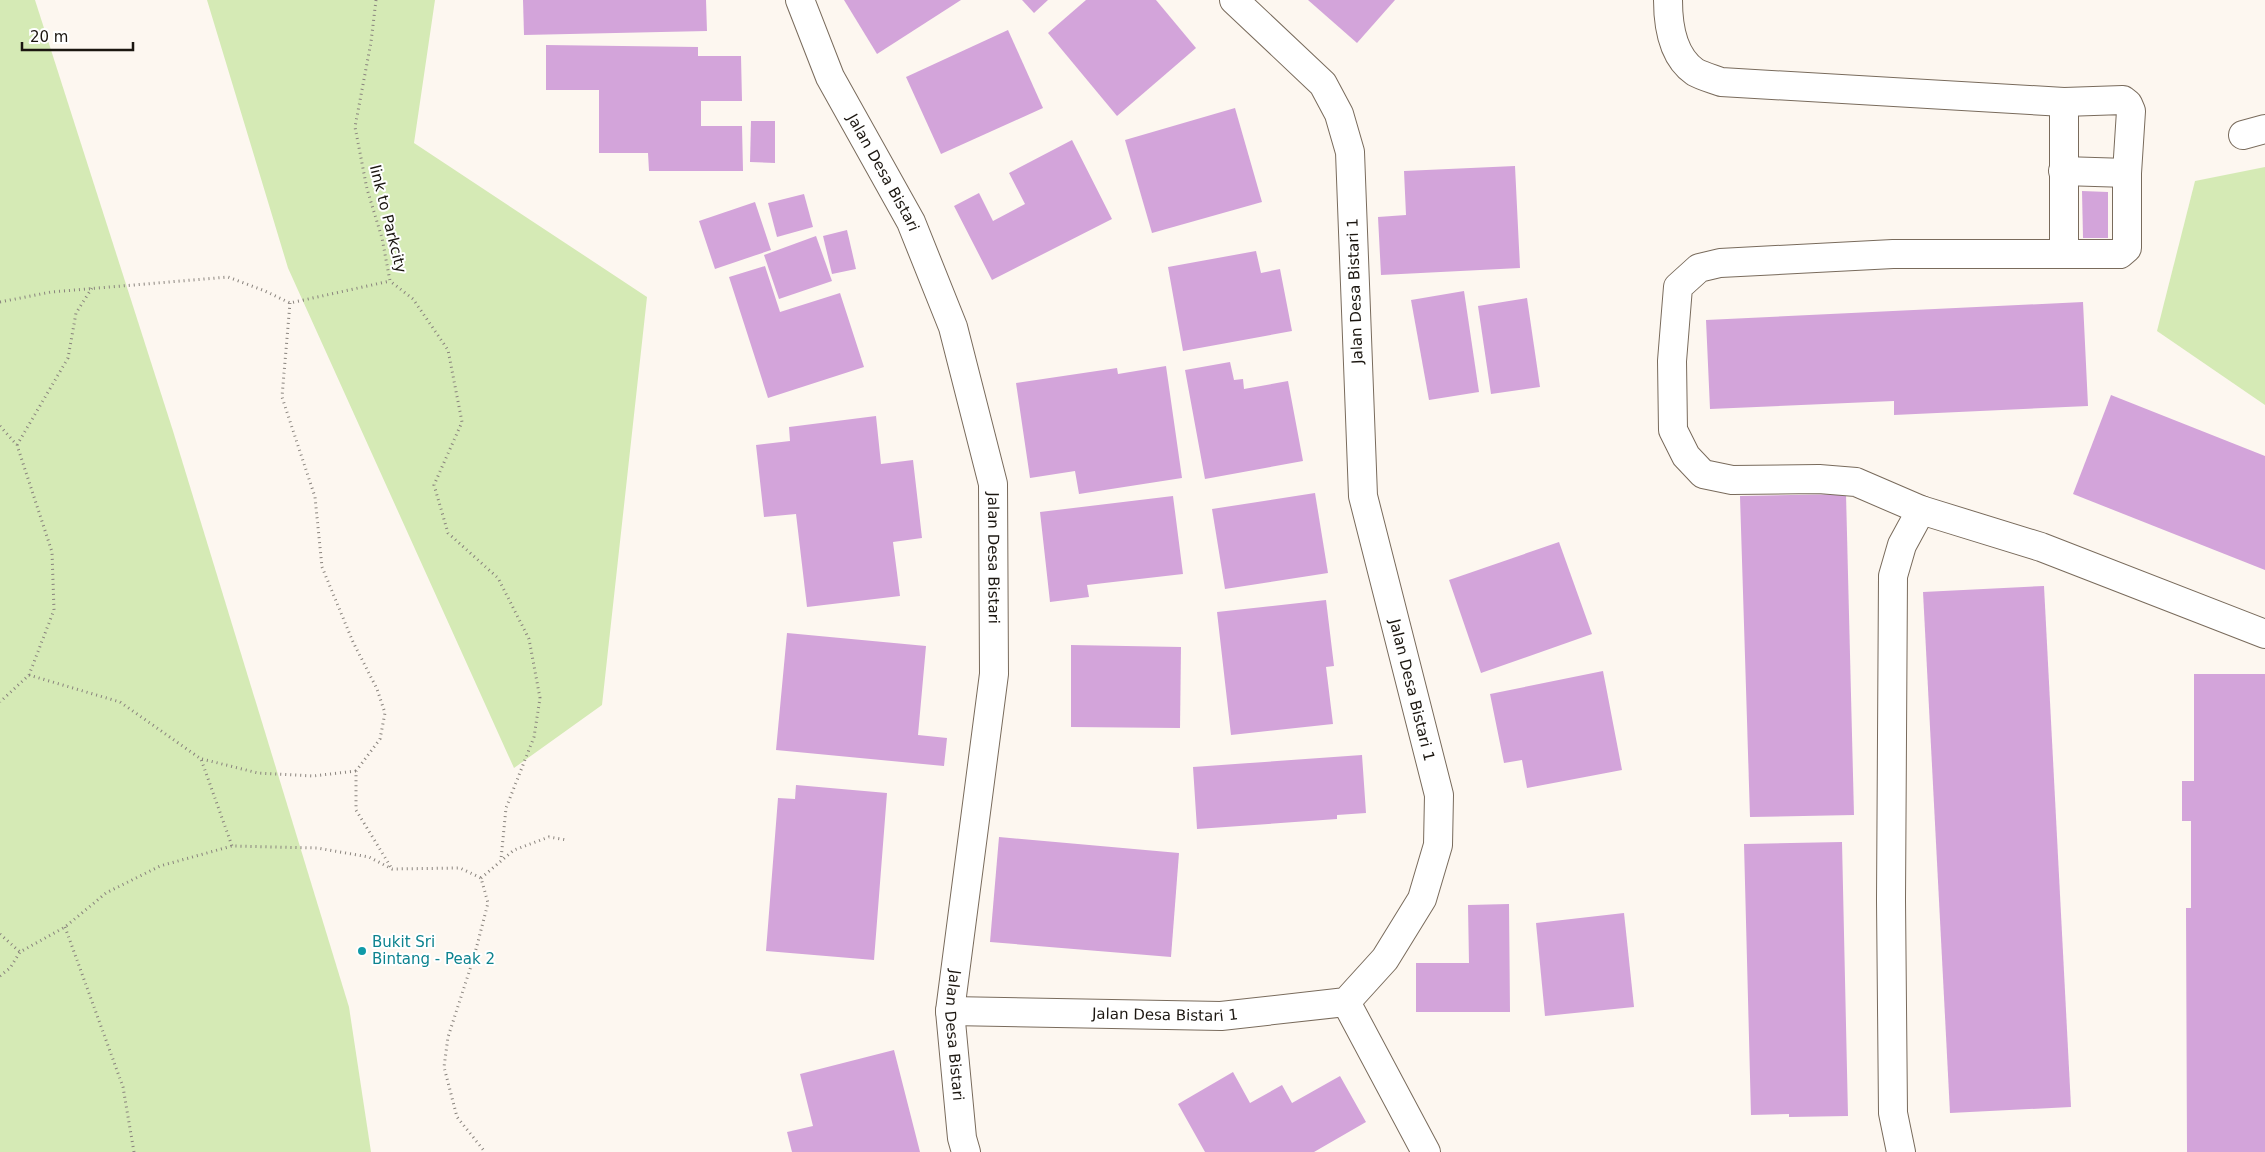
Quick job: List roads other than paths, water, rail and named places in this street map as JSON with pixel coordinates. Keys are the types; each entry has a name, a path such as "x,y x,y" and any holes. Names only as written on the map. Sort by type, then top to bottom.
{"street":[{"name":"Jalan Desa Bistari","path":"800,0 830,77 911,222 953,327 992,484 994,674 950,1011 962,1138 966,1152"},
{"name":"Jalan Desa Bistari 1","path":"950,1011 1221,1016 1346,1002 1385,959 1422,899 1438,845 1439,794 1363,496 1350,152 1339,114 1323,84 1234,0"},
{"path":"1668,0 1668,20 1676,52 1695,71 1721,82 2064,102 2123,100 2128,104 2131,111 2127,173 2127,248 2120,254 2064,252 1893,254 1720,263 1699,268 1678,286 1672,361 1673,430 1686,456 1702,474 1732,480 1819,479 1856,482 1921,510 2041,546 2265,634"},
{"path":"2064,102 2064,252"},
{"path":"2064,171 2127,173"},
{"path":"1901,1152 1893,1113 1891,910 1893,576 1902,545 1921,510"},
{"path":"1346,1002 1426,1152"}],"place":[{"name":"Bukit Sri Bintang - Peak 2","path":"362,951"}]}
